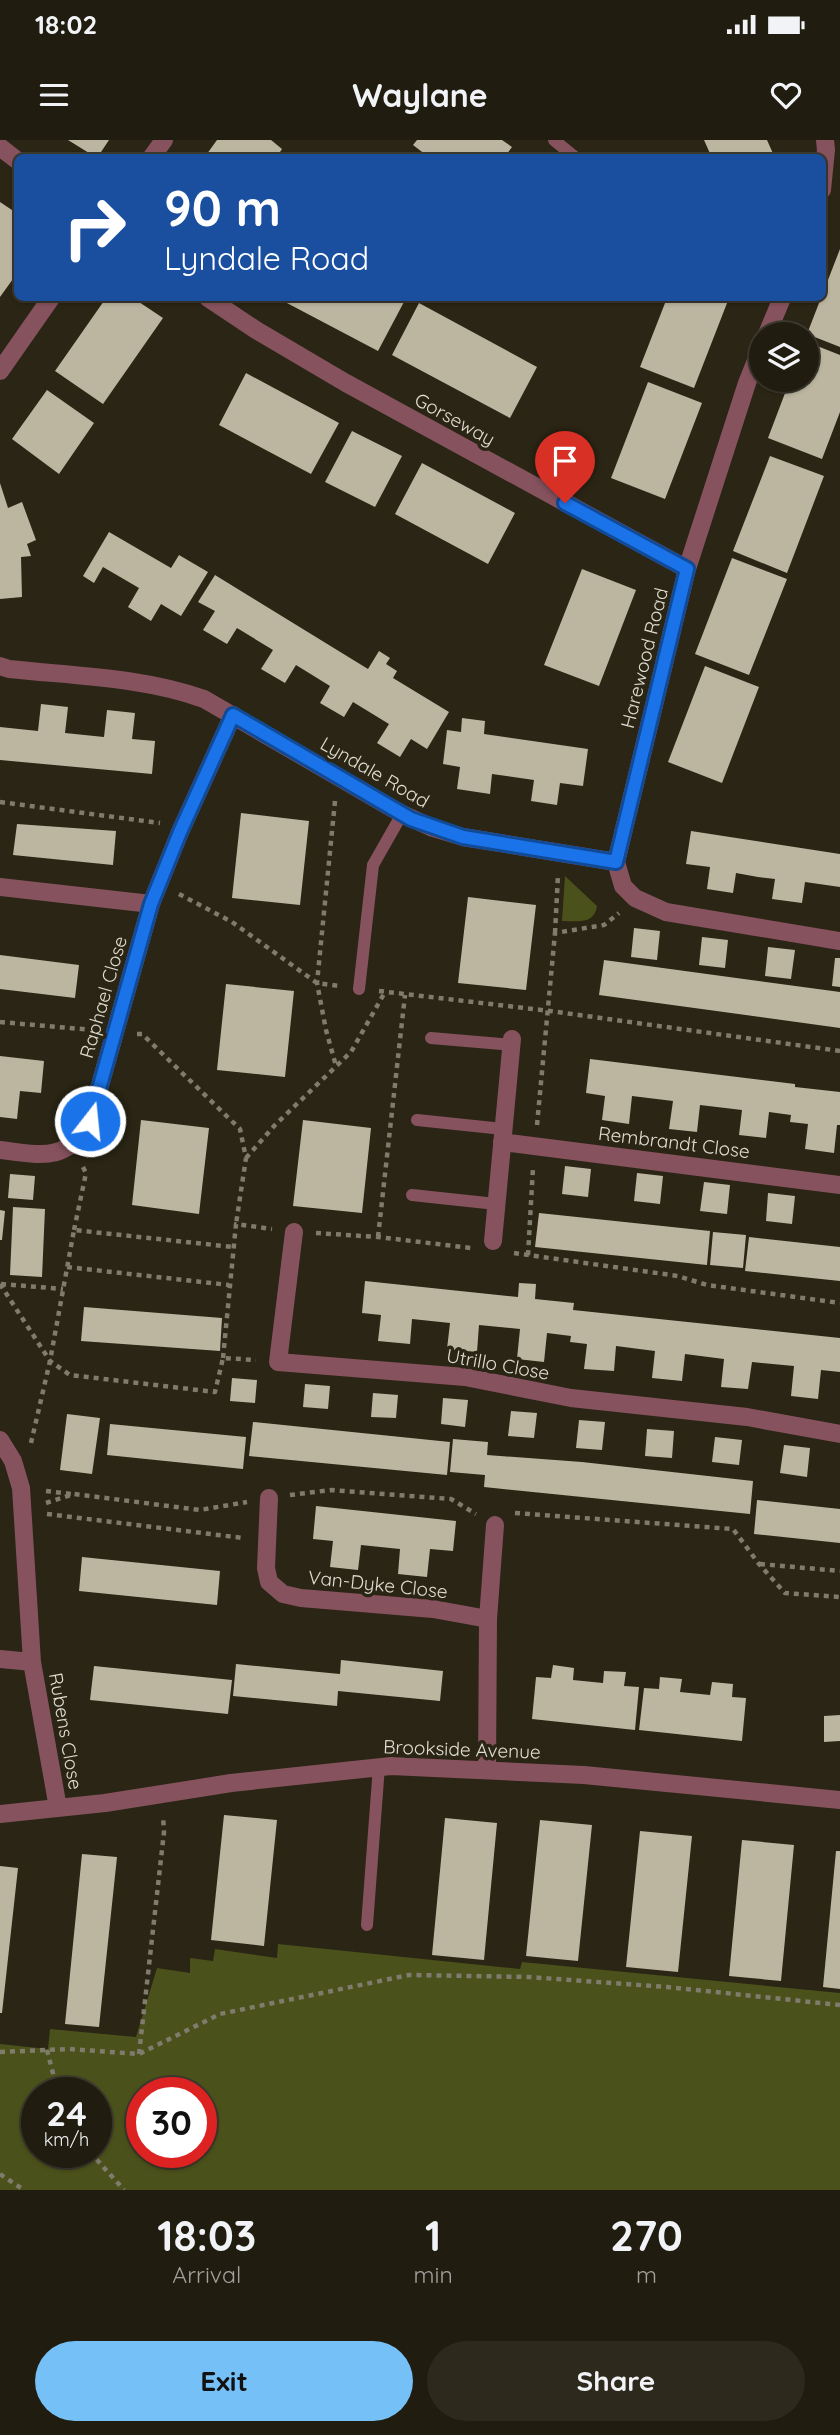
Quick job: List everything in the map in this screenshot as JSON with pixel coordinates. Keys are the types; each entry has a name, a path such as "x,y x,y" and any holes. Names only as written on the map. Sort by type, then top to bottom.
{"street":[{"path":"0,371 49,301"},
{"name":"Gorseway","path":"212,301 346,383 687,569"},
{"path":"772,322 781,301"},
{"name":"Harewood Road","path":"616,862 687,569 749,378"},
{"name":"Lyndale Road","path":"0,666 180,690 204,699 402,814 433,828 463,837 616,862"},
{"name":"Raphael Close","path":"73,1145 90,1121 151,904 233,715"},
{"path":"616,862 623,886 635,898 666,912 840,942"},
{"path":"0,887 151,904"},
{"path":"493,1241 512,1042"},
{"name":"Rembrandt Close","path":"503,1136 535,1145 840,1185"},
{"path":"0,1150 45,1155 61,1152 73,1145"},
{"path":"278,1362 294,1231"},
{"name":"Utrillo Close","path":"278,1362 465,1377 572,1398 747,1417 840,1434"},
{"name":"Rubens Close","path":"0,1440 13,1461 21,1489 32,1662 58,1808"},
{"name":"Van-Dyke Close","path":"269,1498 269,1582 283,1594 301,1598 433,1609 488,1619"},
{"path":"487,1769 488,1619 498,1519"},
{"name":"Rubens Close","path":"0,1659 32,1662"},
{"name":"Brookside Avenue","path":"0,1814 379,1766 584,1775 840,1800"}],"lane":[{"path":"554,140 571,154"},
{"path":"359,989 373,865 402,814"},
{"path":"431,1038 512,1042"},
{"path":"417,1120 503,1136"},
{"path":"412,1195 496,1204"},
{"path":"367,1926 379,1766"}],"path":[{"path":"336,1066 317,983 335,801 348,782"},
{"path":"0,802 156,821 180,832"},
{"path":"528,1255 535,1145 550,1010 559,853"},
{"path":"159,887 186,897 232,922 317,983 550,1010 840,1051"},
{"path":"555,933 604,925 635,898"},
{"path":"246,1158 275,1125 351,1052 384,992"},
{"path":"377,1237 405,995"},
{"path":"0,1022 142,1034 240,1129 246,1158 236,1224"},
{"path":"73,1145 86,1173 50,1361 21,1489 74,1494"},
{"path":"74,1230 233,1247"},
{"path":"67,1267 229,1285"},
{"path":"0,1284 63,1289"},
{"path":"0,1284 50,1361 70,1375 215,1392 223,1358 278,1362"},
{"path":"22,1511 267,1541"},
{"path":"472,1511 482,1512"},
{"path":"498,1519 733,1528 759,1564 785,1593 840,1597"},
{"path":"759,1564 840,1571"},
{"path":"139,2054 164,1832 162,1794"},
{"path":"0,2052 69,2049 139,2054 220,2014 409,1975 529,1977 840,2005"},
{"path":"47,2050 54,2077"},
{"path":"104,2168 124,2190"},
{"path":"0,2174 24,2190"}],"green space":[{"path":"565,876 597,906 589,919 562,921"},
{"path":"278,1944 520,1969 522,1962 840,1993 840,2190 0,2190 0,2044 48,2049 50,2029 136,2037 157,1968 190,1973 190,1958 213,1961 215,1949 277,1958"}],"building":[{"path":"68,140 109,140 100,154 91,154"},
{"path":"217,140 271,140 282,149 279,154 207,154"},
{"path":"417,140 502,140 512,147 507,154 425,154 413,145"},
{"path":"704,140 767,140 773,154 710,154"},
{"path":"0,202 14,211 14,278 0,297"},
{"path":"840,249 840,347 819,339 819,322 812,322 820,301 826,301 826,285"},
{"path":"104,301 138,301 163,318 103,404 55,371"},
{"path":"286,301 404,301 378,351"},
{"path":"666,301 728,301 694,388 640,367"},
{"path":"419,303 537,367 510,418 392,355"},
{"path":"819,347 840,355 840,412 822,459 768,438 785,392 819,392"},
{"path":"246,373 339,423 311,474 219,425"},
{"path":"648,382 702,403 665,499 611,478"},
{"path":"47,390 94,423 59,474 12,439"},
{"path":"352,431 402,456 375,507 325,482"},
{"path":"770,456 824,476 787,573 733,551"},
{"path":"422,463 515,513 488,564 395,514"},
{"path":"0,483 8,508 22,502 36,540 27,544 31,556 21,557 22,597 0,599"},
{"path":"109,532 171,568 179,555 208,572 181,616 161,604 151,621 128,607 139,588 103,567 94,583 83,576"},
{"path":"732,558 787,579 749,675 695,654"},
{"path":"582,569 636,590 599,686 544,665"},
{"path":"215,575 368,669 379,651 390,658 386,664 397,671 393,678 449,712 427,749 411,739 400,757 377,743 389,724 353,702 344,717 320,703 330,686 296,665 285,683 261,669 273,650 237,628 227,644 203,630 215,611 198,602"},
{"path":"705,666 759,687 722,783 668,762"},
{"path":"41,704 68,707 65,733 104,737 107,710 135,713 132,739 155,741 152,774 0,760 0,727 38,731"},
{"path":"462,718 485,721 484,734 588,749 583,786 560,783 557,805 531,801 534,780 492,774 490,794 457,789 460,767 443,764 447,730 461,732"},
{"path":"241,813 309,821 300,905 232,898"},
{"path":"17,824 116,831 113,865 13,855"},
{"path":"691,831 840,854 840,887 805,882 802,903 772,899 775,879 736,873 733,893 707,889 710,867 686,864"},
{"path":"468,897 536,905 526,990 458,983"},
{"path":"634,928 660,931 657,960 631,957"},
{"path":"702,937 728,940 725,968 699,965"},
{"path":"768,947 795,950 791,979 765,976"},
{"path":"0,955 79,965 75,998 0,989"},
{"path":"835,958 840,958 840,987 832,986"},
{"path":"604,960 840,992 840,1028 599,995"},
{"path":"226,984 294,991 285,1077 217,1070"},
{"path":"0,1056 44,1061 41,1093 20,1091 17,1119 0,1117"},
{"path":"590,1059 840,1092 840,1125 837,1125 834,1153 805,1149 808,1124 790,1122 791,1115 769,1112 766,1138 739,1135 742,1110 700,1105 697,1132 669,1129 673,1101 632,1096 629,1124 602,1120 605,1096 586,1093"},
{"path":"141,1120 209,1128 199,1214 132,1205"},
{"path":"303,1120 371,1128 362,1213 293,1206"},
{"path":"565,1166 591,1169 588,1197 562,1194"},
{"path":"637,1173 663,1176 660,1204 634,1201"},
{"path":"10,1174 35,1176 33,1200 8,1198"},
{"path":"704,1182 730,1185 727,1214 700,1211"},
{"path":"768,1193 795,1196 792,1224 766,1221"},
{"path":"13,1207 45,1209 42,1277 10,1275"},
{"path":"0,1210 5,1211 2,1240 0,1240"},
{"path":"539,1213 710,1231 707,1265 535,1247"},
{"path":"713,1232 746,1235 743,1268 710,1265"},
{"path":"749,1237 840,1247 840,1281 745,1271"},
{"path":"365,1281 518,1297 519,1283 536,1284 535,1299 574,1303 573,1310 840,1338 840,1372 821,1370 818,1399 791,1396 794,1366 752,1362 748,1389 721,1387 724,1359 685,1354 682,1381 652,1378 655,1351 616,1346 614,1371 584,1369 587,1344 570,1342 571,1336 547,1333 544,1362 517,1359 520,1329 479,1325 477,1352 447,1349 450,1323 412,1319 410,1344 378,1341 381,1315 362,1313"},
{"path":"84,1307 222,1318 220,1351 81,1341"},
{"path":"232,1378 257,1380 255,1403 230,1401"},
{"path":"305,1384 330,1386 328,1409 303,1407"},
{"path":"373,1393 398,1395 396,1418 371,1417"},
{"path":"443,1398 468,1400 465,1427 441,1424"},
{"path":"511,1411 537,1413 534,1438 508,1436"},
{"path":"67,1414 100,1418 92,1474 60,1470"},
{"path":"579,1420 605,1422 602,1450 576,1448"},
{"path":"253,1422 450,1442 447,1475 249,1456"},
{"path":"110,1424 246,1437 243,1469 107,1455"},
{"path":"647,1429 674,1431 672,1458 645,1456"},
{"path":"715,1437 742,1440 739,1465 712,1462"},
{"path":"453,1439 488,1442 487,1455 582,1462 753,1481 750,1514 484,1487 485,1475 450,1472"},
{"path":"784,1445 810,1448 807,1477 780,1473"},
{"path":"757,1500 840,1509 840,1543 754,1534"},
{"path":"316,1506 456,1521 453,1551 430,1549 427,1577 398,1574 400,1549 361,1545 358,1570 330,1567 333,1541 313,1539"},
{"path":"82,1557 220,1571 217,1605 79,1591"},
{"path":"341,1660 443,1671 440,1701 338,1691 337,1706 233,1696 236,1664 340,1674"},
{"path":"553,1665 574,1668 573,1680 603,1683 604,1671 626,1672 624,1686 639,1687 635,1730 532,1719 536,1677 551,1678"},
{"path":"94,1666 232,1680 228,1714 90,1700"},
{"path":"660,1677 682,1679 680,1692 710,1695 712,1682 733,1684 732,1697 746,1698 742,1741 639,1730 644,1688 659,1689"},
{"path":"840,1715 840,1741 824,1742 824,1716"},
{"path":"224,1815 277,1820 264,1946 211,1940"},
{"path":"445,1818 497,1823 484,1960 432,1955"},
{"path":"540,1820 592,1825 578,1961 526,1956"},
{"path":"640,1831 692,1836 678,1972 626,1967"},
{"path":"742,1840 794,1845 781,1981 729,1976"},
{"path":"836,1851 840,1851 840,1989 823,1987"},
{"path":"82,1854 117,1857 99,2027 65,2024"},
{"path":"0,1866 18,1868 2,2013 0,2013"}],"route":[{"path":"90,1121 151,904 233,715 387,806 433,828 463,837 616,862 687,569 565,503"}]}
